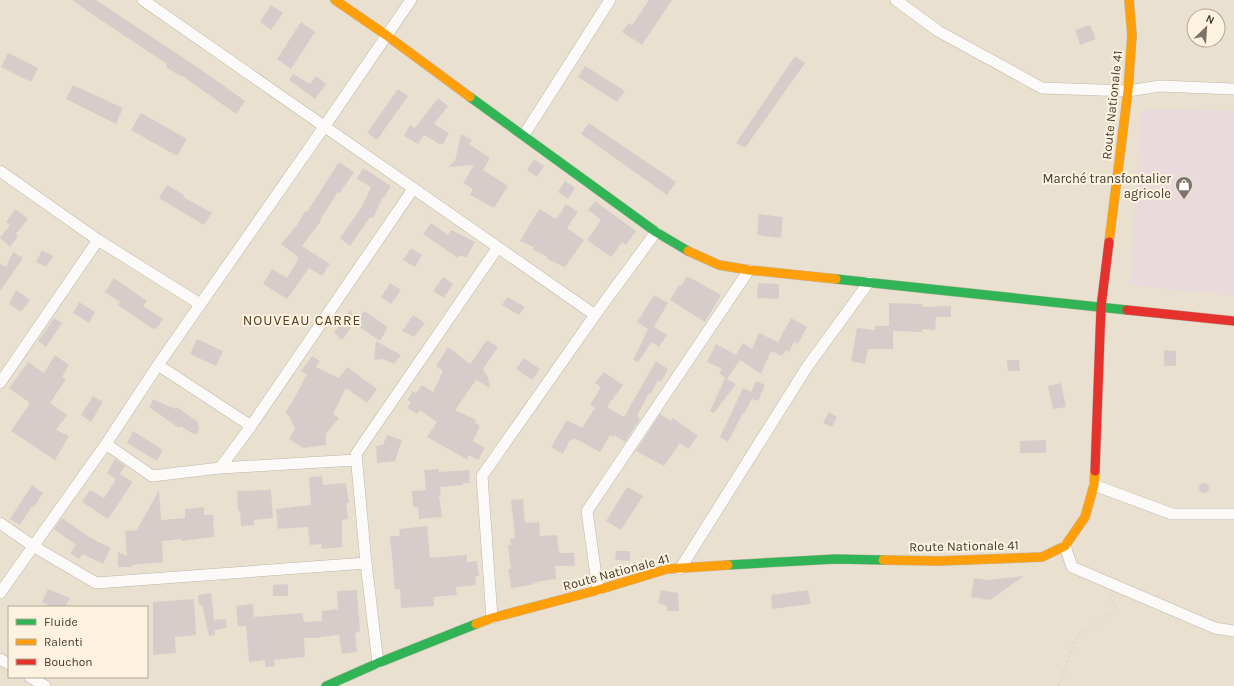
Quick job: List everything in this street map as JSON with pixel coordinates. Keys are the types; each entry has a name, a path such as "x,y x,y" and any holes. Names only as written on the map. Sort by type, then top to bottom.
{"street":[{"path":"143,0 595,315"},
{"path":"335,0 386,35 656,232 697,256 719,265 749,270 1234,321"},
{"path":"0,593 106,444 200,304 411,0"},
{"path":"524,136 610,0"},
{"path":"896,0 938,31 1042,88 1128,91 1160,86 1234,89"},
{"name":"Route Nationale 41","path":"326,686 378,663 492,618 598,590 667,569 836,559 939,561 1042,557 1065,546 1085,517 1094,485 1101,307 1128,91 1132,35 1129,0"},
{"path":"0,172 98,240 200,304"},
{"path":"220,468 251,426 413,189"},
{"path":"492,618 482,476 595,315 656,232"},
{"path":"0,383 98,240"},
{"path":"378,663 366,563 356,454 498,247"},
{"path":"598,590 587,511 749,270"},
{"path":"680,569 807,367 869,282"},
{"path":"158,366 251,426"},
{"path":"106,444 152,476 220,468 356,460"},
{"path":"1094,485 1172,514 1234,514"},
{"path":"0,523 33,546 96,583 366,563"},
{"path":"1065,546 1072,567 1215,628 1234,631"},
{"path":"32,678 45,686"}],"path":[{"path":"1058,686 1077,636 1117,610 1100,579"}],"shaded area":[{"name":"Marché transfontalier agricole","path":"1149,109 1234,111 1234,296 1130,285 1140,115"}],"building":[{"path":"73,0 96,0 200,69 245,101 236,114 181,75 180,76 166,67 167,64 87,11"},
{"path":"649,0 672,0 642,45 622,32 629,23 632,25"},
{"path":"271,5 283,13 271,30 260,22"},
{"path":"301,22 315,32 291,69 277,59"},
{"path":"1090,25 1096,39 1080,45 1075,30"},
{"path":"8,53 38,68 31,82 1,67"},
{"path":"795,56 805,63 745,148 736,143"},
{"path":"585,66 625,91 617,102 578,77"},
{"path":"293,74 310,84 316,76 326,84 315,99 289,80"},
{"path":"73,85 123,108 116,124 66,99"},
{"path":"398,89 408,96 377,140 367,133"},
{"path":"438,98 448,106 434,124 449,133 443,144 439,144 424,135 418,144 404,136 410,125 415,128"},
{"path":"141,113 187,139 177,156 131,130"},
{"path":"589,123 676,182 667,195 581,134"},
{"path":"461,134 472,140 469,144 490,158 483,170 508,186 494,208 470,195 473,189 463,183 474,165 448,167 455,161"},
{"path":"534,159 544,166 537,177 527,170"},
{"path":"339,162 354,172 340,193 338,192 320,220 321,221 302,246 330,264 322,276 309,268 287,299 263,284 272,269 287,278 298,260 298,257 281,244 297,225 305,211 307,212"},
{"path":"363,168 391,186 384,198 383,197 373,218 370,217 350,246 340,238 361,208 371,187 357,179"},
{"path":"565,181 575,188 568,199 558,192"},
{"path":"167,185 184,195 183,197 212,213 204,225 159,198"},
{"path":"595,201 636,231 626,245 622,242 611,257 587,240 601,220 588,210"},
{"path":"566,204 578,212 567,228 584,240 565,267 547,259 548,257 533,250 534,247 520,241 539,209 556,219"},
{"path":"15,209 28,219 16,234 18,236 10,247 0,238 10,225 6,222"},
{"path":"759,214 783,217 781,238 757,235"},
{"path":"431,223 448,235 451,230 475,242 466,258 460,255 458,258 423,234"},
{"path":"411,248 422,255 415,267 403,260"},
{"path":"42,250 53,256 46,267 36,262"},
{"path":"13,252 23,258 0,291 0,264 6,267"},
{"path":"687,276 721,295 705,322 670,300 679,285 681,286"},
{"path":"443,277 453,284 444,298 433,291"},
{"path":"114,278 147,301 143,306 163,319 156,329 153,329 118,305 120,302 105,292"},
{"path":"390,283 401,290 391,304 381,297"},
{"path":"758,283 779,284 779,299 757,298"},
{"path":"16,290 30,300 21,312 9,304"},
{"path":"654,295 668,303 654,327 667,335 659,347 652,342 638,362 633,360 648,329 637,322"},
{"path":"507,297 525,307 519,315 502,305"},
{"path":"79,302 95,312 89,323 73,313"},
{"path":"889,303 922,304 922,307 951,306 951,317 936,317 935,330 922,329 922,332 893,331 893,349 868,349 865,364 851,361 857,328 875,330 875,326 889,326"},
{"path":"350,310 356,321 342,340 334,333"},
{"path":"364,311 388,327 380,341 355,324"},
{"path":"413,315 425,323 414,337 402,331"},
{"path":"54,318 62,323 46,347 38,341"},
{"path":"791,318 807,327 798,344 794,342 789,352 786,350 782,356 771,351 761,374 740,360 727,379 719,373 722,369 707,362 716,344 736,355 743,343 752,349 759,333 778,342"},
{"path":"197,339 223,351 216,366 190,354"},
{"path":"487,340 498,347 483,369 488,377 490,388 476,380 455,410 476,420 475,423 480,426 473,441 485,448 478,460 468,455 468,460 427,437 437,422 420,410 417,414 407,408 411,402 407,400 413,391 416,393 422,385 433,392 443,371 436,366 448,347 470,364"},
{"path":"376,341 401,355 394,364 383,359 374,360"},
{"path":"1164,350 1176,351 1176,366 1164,366"},
{"path":"55,355 69,365 62,377 66,379 50,403 67,415 56,430 69,436 55,460 11,431 30,403 9,388 28,362 44,373"},
{"path":"312,356 320,361 316,367 339,378 347,367 377,389 367,403 346,388 333,414 339,418 326,434 326,445 303,448 289,439 295,429 289,416 285,413 307,374 301,371"},
{"path":"524,358 540,369 532,380 516,369"},
{"path":"1007,360 1019,360 1020,371 1008,371"},
{"path":"656,361 668,369 661,382 658,380 651,394 649,393 637,416 640,419 625,442 614,435 613,437 610,435 600,452 574,438 572,441 570,440 563,454 551,447 567,420 582,428 595,408 590,405 601,387 595,383 604,372 623,385 607,407 624,417"},
{"path":"725,378 736,384 714,413 710,411"},
{"path":"756,381 765,385 758,401 752,399 728,442 720,437 743,388 751,392"},
{"path":"1061,383 1066,407 1053,409 1048,386"},
{"path":"93,396 103,402 91,422 81,415"},
{"path":"153,399 175,409 177,407 198,422 199,429 196,435 180,426 179,428 149,407"},
{"path":"829,412 837,417 832,427 823,423"},
{"path":"660,414 671,421 673,418 698,436 688,449 680,443 664,466 636,451"},
{"path":"133,431 163,450 157,461 127,443"},
{"path":"387,435 402,440 395,461 377,463 376,446 383,445"},
{"path":"1046,440 1046,453 1020,453 1020,441"},
{"path":"115,459 125,466 120,474 133,482 108,519 82,502 90,490 104,498 116,479 107,473"},
{"path":"439,469 439,472 469,470 470,483 440,487 441,495 439,495 442,517 419,519 418,507 413,507 412,491 426,490 424,470"},
{"path":"322,476 323,485 346,483 349,503 346,503 348,519 342,520 342,547 322,549 321,544 310,545 308,527 278,529 276,509 311,505 309,477"},
{"path":"1202,483 1206,483 1208,484 1208,492 1202,493 1199,490 1199,486"},
{"path":"32,485 43,493 34,507 32,506 20,525 10,519"},
{"path":"627,487 643,496 621,530 606,521"},
{"path":"159,490 161,520 185,518 185,509 204,507 204,515 213,515 214,537 181,541 181,539 162,541 163,562 132,565 132,567 118,567 118,552 127,556 125,531 137,530"},
{"path":"271,490 273,518 254,520 254,525 241,526 240,511 238,511 237,491"},
{"path":"523,499 525,523 539,522 540,536 557,535 559,553 574,553 575,566 555,566 556,579 511,588 508,569 511,569 508,545 511,545 510,538 515,538 511,500"},
{"path":"62,518 89,537 111,548 103,564 83,554 79,559 70,553 76,545 54,529"},
{"path":"427,526 430,558 467,555 467,562 477,561 479,576 475,576 476,585 456,587 457,595 434,597 434,606 401,608 400,589 395,589 390,536 400,536 399,529"},
{"path":"616,551 630,551 630,561 615,560"},
{"path":"1024,576 990,600 971,597 974,578 988,580"},
{"path":"288,584 288,596 273,596 273,585"},
{"path":"48,589 70,598 66,606 50,606 42,602"},
{"path":"357,590 360,632 355,633 357,652 342,654 339,635 320,638 304,638 305,657 274,660 275,666 265,667 265,660 249,662 246,626 238,626 236,606 253,604 254,617 302,613 304,622 322,621 322,611 338,609 337,591"},
{"path":"661,590 678,593 679,611 667,611 667,606 658,603"},
{"path":"808,590 811,604 772,609 771,595"},
{"path":"211,593 214,620 226,619 227,628 215,630 215,635 209,636 202,605 199,605 198,595"},
{"path":"194,599 196,635 175,637 176,653 153,655 153,602"}],"traffic: fast":[{"path":"470,97 656,232 688,251"},
{"path":"836,279 1127,310"},
{"path":"728,565 836,559 883,560"},
{"path":"326,686 378,663 476,624"}],"traffic: slow":[{"path":"335,0 386,35 470,97"},
{"path":"1109,242 1128,91 1132,35 1129,0"},
{"path":"688,251 719,265 749,270 836,279"},
{"path":"883,560 939,561 1042,557 1065,546 1085,517 1094,485 1095,471"},
{"path":"476,624 492,618 598,590 667,569 728,565"}],"traffic: jam":[{"path":"1095,471 1101,307 1109,242"},
{"path":"1127,310 1234,321"}],"place":[{"name":"Marché transfontalier agricole","path":"1184,200"}],"district":[{"name":"NOUVEAU CARRE","path":"302,320"}]}
